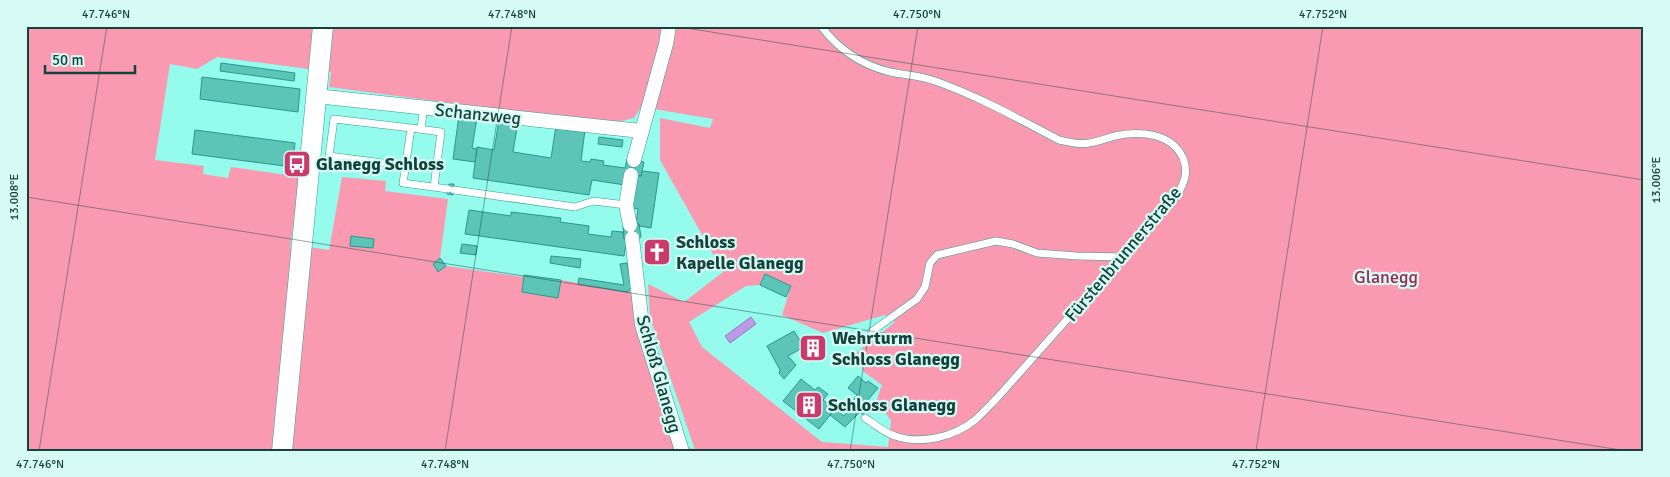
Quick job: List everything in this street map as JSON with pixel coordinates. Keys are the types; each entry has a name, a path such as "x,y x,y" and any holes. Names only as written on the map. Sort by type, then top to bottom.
{"street":[{"path":"282,451 323,26"},
{"path":"634,160 666,44 669,26"},
{"name":"Schanzweg","path":"316,96 641,131"},
{"name":"Schloß Glanegg","path":"631,174 626,205 631,231 642,325 682,451"}],"lane":[{"name":"Fürstenbrunnerstraße","path":"821,26 845,51 865,63 889,72 941,83 1059,140 1073,143 1088,143 1115,136 1150,134 1163,138 1174,145 1186,166 1183,187 1176,197 997,398 974,421 949,434 923,440 896,437 865,418"},
{"path":"421,129 423,113"},
{"path":"406,166 329,156 334,119 441,132 434,187"},
{"path":"411,128 403,183 575,207 593,201 626,205"},
{"path":"871,332 917,299 925,287 930,263 937,255 996,241 1013,244 1037,253 1123,257"}],"green space":[{"name":"Glanegg","path":"26,26 664,26 650,93 634,118 609,124 329,87 331,72 217,57 197,69 170,64 155,160 204,166 203,174 228,178 231,167 300,177 290,248 310,247 329,250 342,177 386,181 385,191 448,199 440,258 433,264 438,272 446,266 524,277 522,292 558,298 561,280 632,292 673,441 695,450 650,318 648,284 684,302 723,272 660,160 660,118 710,128 713,119 654,109 674,26 1644,26 1644,451 26,451","holes":["765,274 791,286 782,315 823,333 885,315 895,322 855,354 864,372 882,385 877,399 891,421 888,447 822,442 702,347 689,322 746,286 760,285"]}],"shaded area":[{"path":"751,317 756,324 730,343 725,336"}],"building":[{"path":"221,63 295,73 294,81 220,71"},
{"path":"202,77 300,89 298,112 200,99"},
{"path":"459,115 477,118 472,148 477,149 475,162 453,159"},
{"path":"499,120 518,122 513,152 551,158 556,126 585,130 581,161 590,162 591,159 604,161 603,165 625,168 627,159 644,162 641,176 626,174 625,185 592,180 589,195 473,178 477,147 494,150"},
{"path":"195,130 295,143 292,167 192,154"},
{"path":"599,137 623,140 622,147 598,144"},
{"path":"642,171 659,173 651,228 639,226 636,223 638,209 630,207 634,175 641,176"},
{"path":"449,184 454,184 453,195 447,194"},
{"path":"469,210 511,216 511,212 561,218 560,222 589,226 588,234 611,237 612,231 623,232 624,239 627,239 624,256 465,234"},
{"path":"639,224 641,237 624,239 623,226"},
{"path":"351,236 374,239 373,248 350,246"},
{"name":"Schloss Kapelle Glanegg","path":"659,242 660,247 663,247 665,256 662,256 660,262 657,262 653,258 651,259 649,249 651,249 650,244"},
{"path":"462,244 477,246 476,255 460,253"},
{"path":"551,256 581,259 580,268 550,263"},
{"path":"440,258 446,266 438,272 433,264"},
{"path":"627,263 631,287 628,292 578,284 579,278 624,285 620,264"},
{"path":"765,274 791,286 786,297 760,285"},
{"path":"524,275 561,280 558,298 522,292"},
{"path":"794,331 804,347 788,356 796,365 784,379 779,373 780,370 767,346"},
{"name":"Wehrturm Schloss Glanegg","path":"813,344 817,348 813,352 809,348"},
{"path":"847,356 852,360 848,366 842,361"},
{"path":"858,376 866,383 868,381 878,388 867,401 871,405 863,415 860,412 845,427 830,415 835,409 844,416 854,403 852,402 857,395 848,388"},
{"name":"Schloss Glanegg","path":"801,379 815,390 818,387 828,394 823,400 835,409 819,429 783,401"}],"place":[{"name":"Glanegg Schloss","path":"297,164"},
{"name":"Schloss Kapelle Glanegg","path":"657,252"},
{"name":"Wehrturm Schloss Glanegg","path":"813,348"},
{"name":"Schloss Glanegg","path":"809,405"}]}
